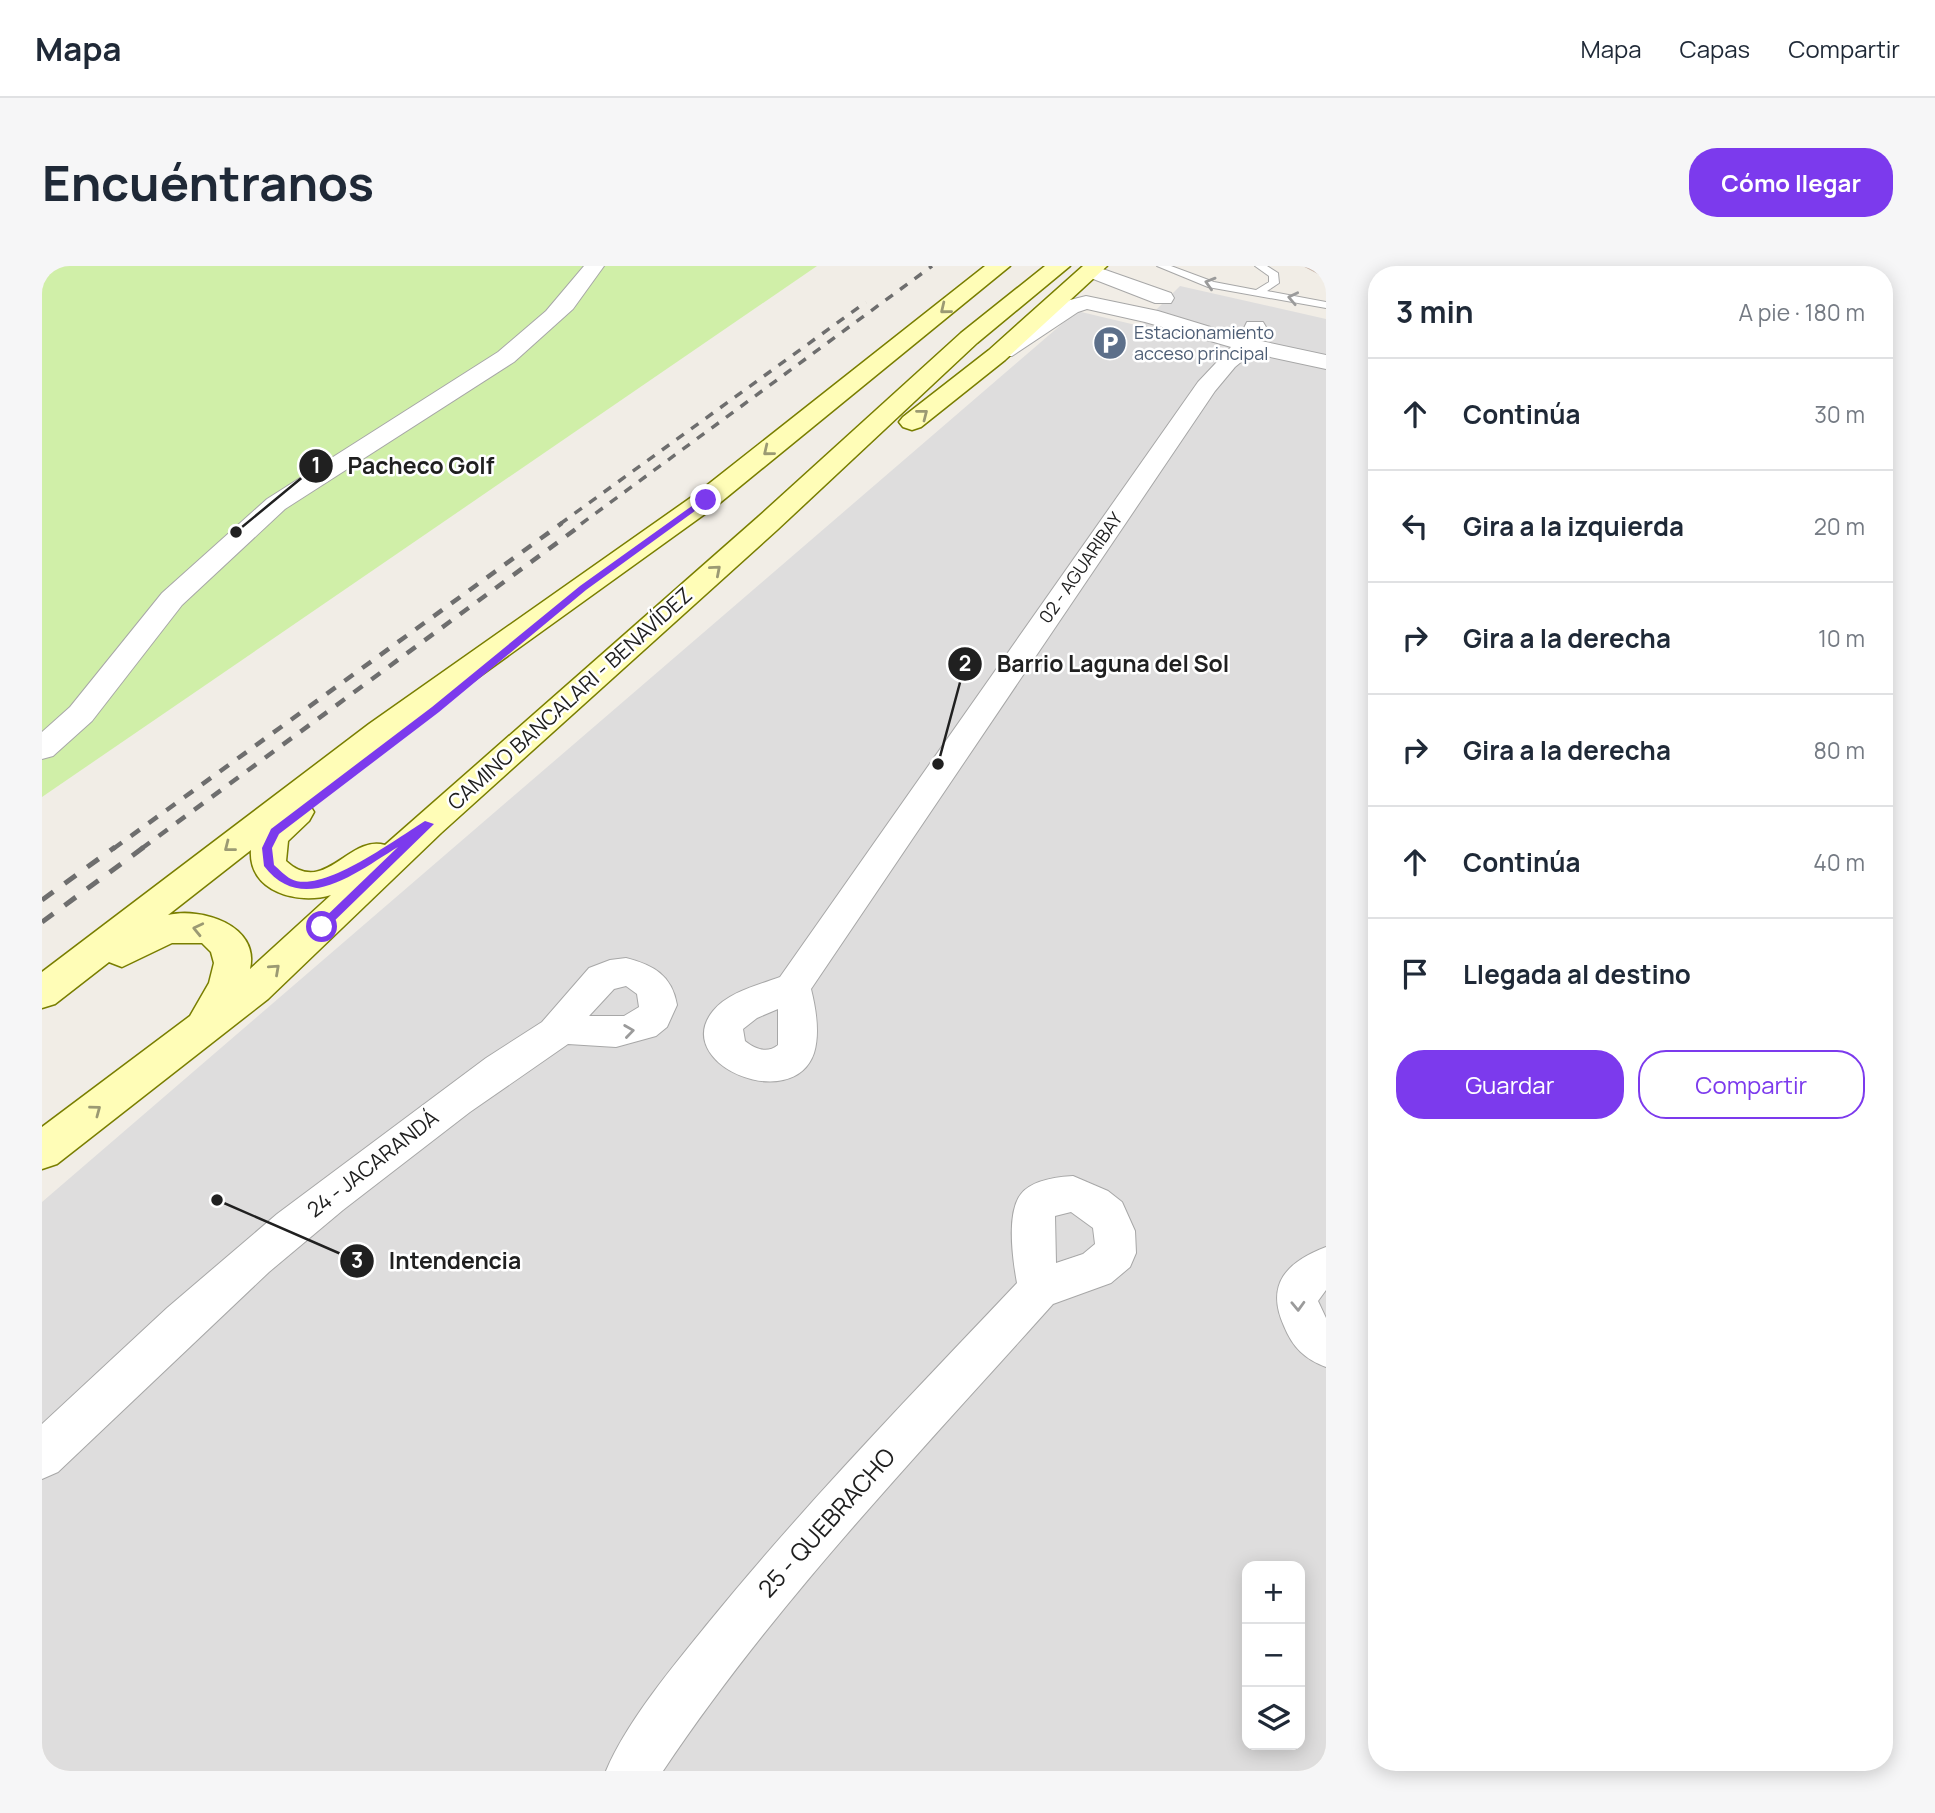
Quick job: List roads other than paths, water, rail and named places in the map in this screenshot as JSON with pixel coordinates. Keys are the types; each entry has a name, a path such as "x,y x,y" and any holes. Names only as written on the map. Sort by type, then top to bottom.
{"main road":[{"path":"42,993 380,732 706,500 999,266"},
{"name":"CAMINO BANCALARI - BENAVÍDEZ","path":"42,1151 255,988 429,824 767,524 969,338 1059,266"},
{"path":"767,524 894,436 997,355 1091,270"},
{"path":"429,824 337,879 313,886 290,883 269,866 267,848 275,831 435,709 569,599"},
{"path":"42,1015 128,947 146,936 173,927 195,926 230,944 235,958 232,979 221,1001 192,1037"}],"street":[{"path":"42,748 64,732 81,714 172,599 276,504 506,357 562,310 594,266"},
{"path":"1091,270 1142,297 1326,362"},
{"path":"1063,294 1132,306 1251,336"},
{"path":"997,355 1070,307 1086,302 1251,336 1326,341"},
{"name":"02 - AGUARIBAY","path":"793,987 1206,387 1251,336"},
{"name":"24 - JACARANDÁ","path":"42,1456 234,1276 326,1199 520,1053 561,1028"},
{"path":"1326,1267 1311,1276 1296,1296 1298,1318 1313,1337 1326,1346"},
{"name":"25 - QUEBRACHO","path":"632,1771 692,1683 782,1570 1038,1289"}],"lane":[{"path":"1163,266 1212,285 1260,291 1326,305"},
{"path":"1259,266 1274,275 1274,283 1260,291"}],"railway":[{"path":"581,524 932,266"},
{"path":"560,524 866,302"},
{"path":"113,849 562,523"},
{"path":"141,849 584,523"},
{"path":"42,900 115,847"},
{"path":"42,922 144,847"}],"place":[{"name":"Estacionamiento acceso principal","path":"1110,343"},
{"name":"Pacheco Golf","path":"236,532"},
{"name":"Barrio Laguna del Sol","path":"938,764"},
{"name":"Intendencia","path":"217,1200"}]}
